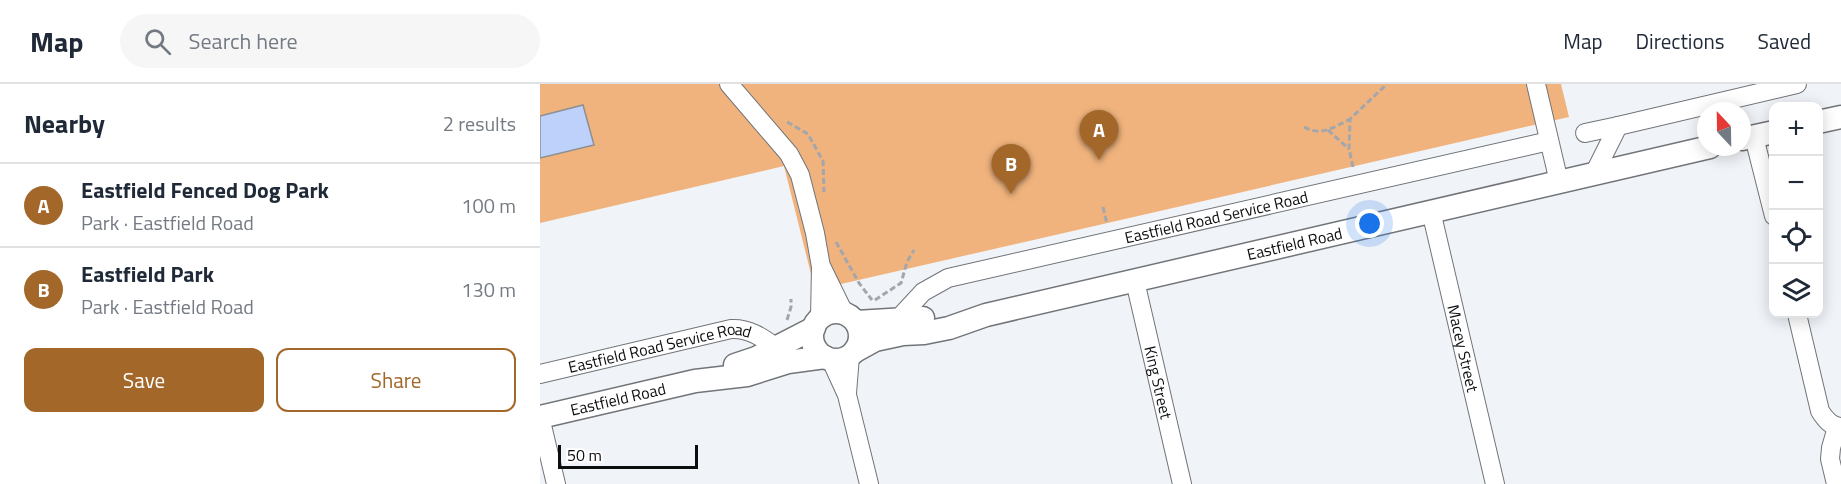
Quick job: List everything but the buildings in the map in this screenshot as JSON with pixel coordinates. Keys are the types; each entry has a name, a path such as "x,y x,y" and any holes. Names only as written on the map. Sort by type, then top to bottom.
{"main road":[{"path":"1823,121 1841,117"},
{"name":"Eastfield Road","path":"540,417 695,381 747,375 788,362 840,356 875,340 941,330 986,315 1697,150"},
{"path":"834,312 850,318 860,330 861,338 840,356 815,349 812,341 817,323 834,312"},
{"name":"Eastfield Road","path":"850,318 897,320 986,315"},
{"name":"Eastfield Road","path":"695,381 756,358 817,323"}],"street":[{"path":"729,84 795,164 815,233 821,267 817,323"},
{"path":"1536,84 1559,182"},
{"path":"1585,133 1797,84"},
{"path":"1594,174 1618,126"},
{"path":"1757,136 1772,210"},
{"name":"Eastfield Road Service Road","path":"897,320 922,292 948,278 1549,141"},
{"name":"Macey Street","path":"1431,211 1495,484"},
{"path":"821,267 850,318"},
{"name":"King Street","path":"1135,280 1182,484"},
{"path":"1798,318 1820,411 1827,421 1839,427 1831,448 1830,459 1836,484"},
{"name":"Eastfield Road Service Road","path":"540,374 731,329 747,330 775,347"},
{"path":"840,356 869,484"},
{"path":"540,417 556,484"}],"path":[{"path":"1304,127 1312,132 1328,130 1350,118 1387,84"},
{"path":"1350,118 1349,150 1354,168"},
{"path":"1328,130 1349,150"},
{"path":"1103,207 1108,225"},
{"path":"873,301 901,283 907,262 914,250"}],"shaded area":[{"path":"540,84 1561,84 1569,117 815,290 784,166 540,223"}],"place":[{"name":"Eastfield Fenced Dog Park","path":"1099,160"},
{"name":"Eastfield Park","path":"1011,194"}]}
